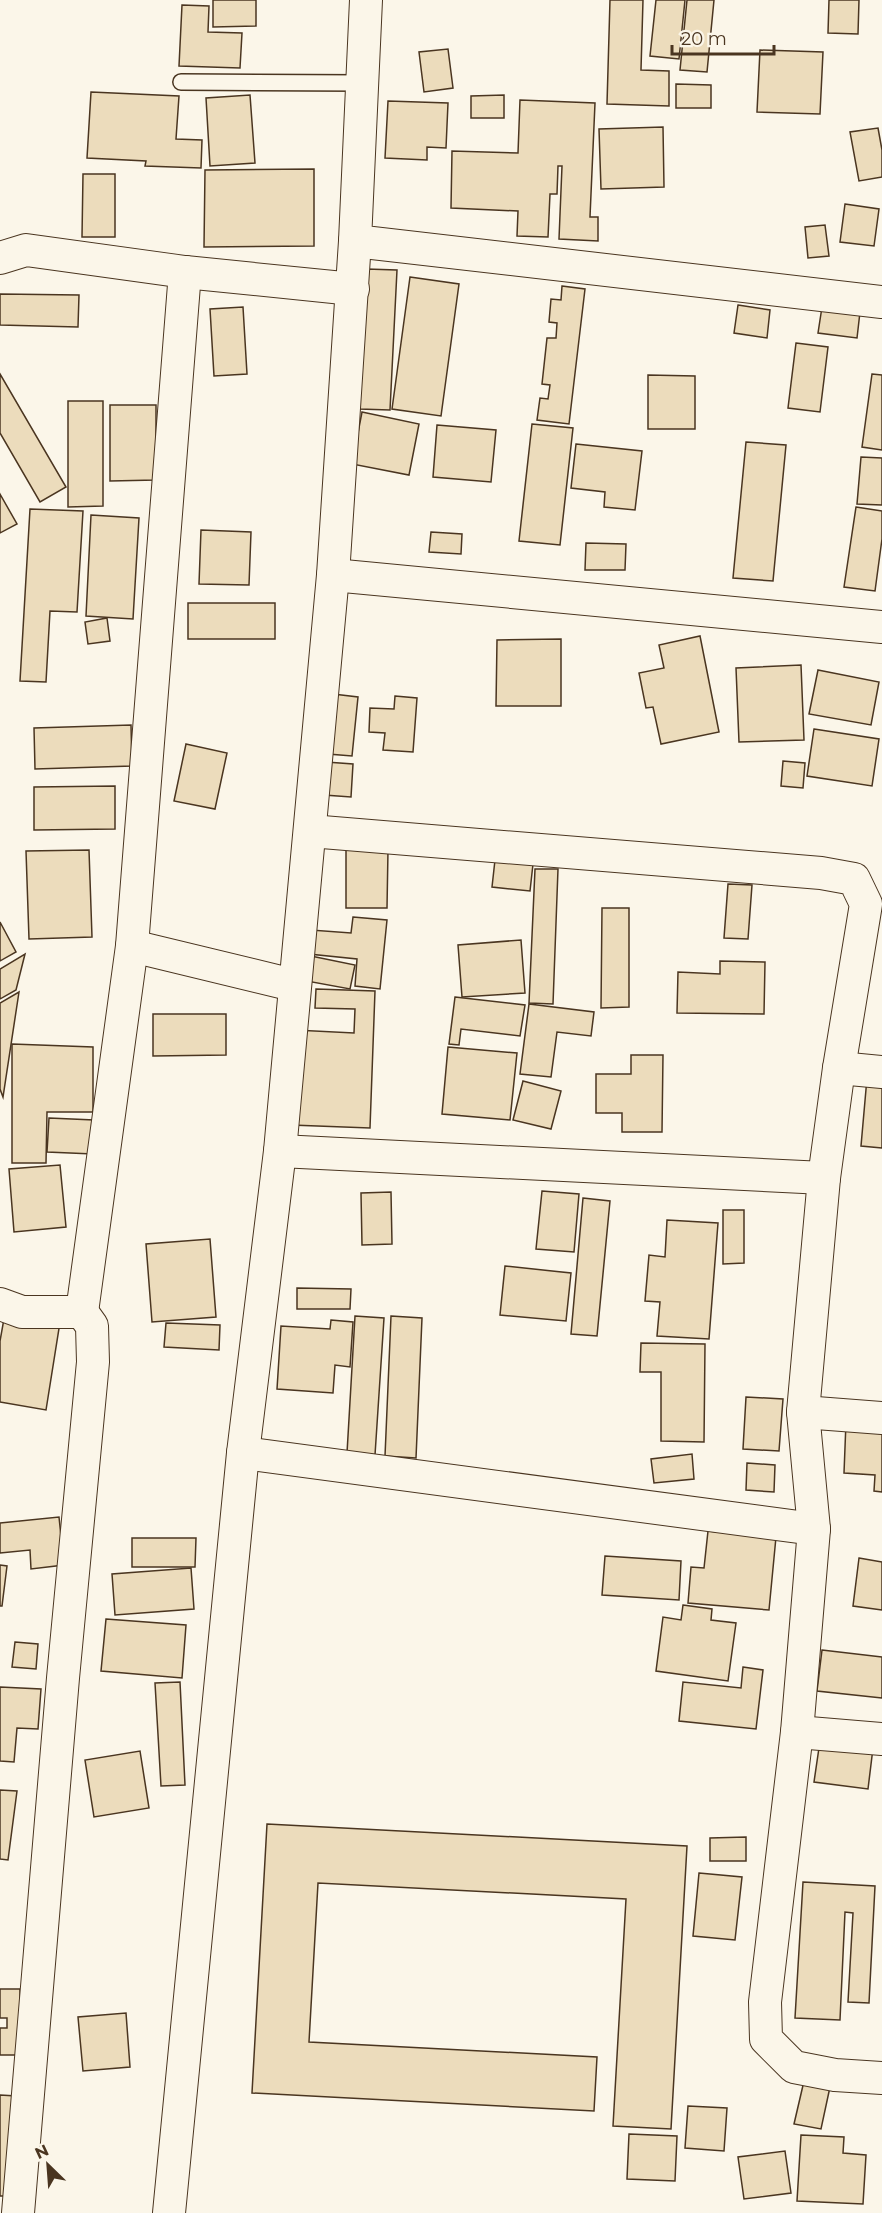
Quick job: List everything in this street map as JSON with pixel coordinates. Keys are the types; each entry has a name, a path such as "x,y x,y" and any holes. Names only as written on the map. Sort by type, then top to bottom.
{"street":[{"path":"169,2213 243,1453 280,1151 293,985 310,831 333,575 353,289 366,0"},
{"path":"355,241 882,302"},
{"path":"0,258 26,250 185,272 353,289"},
{"path":"18,2213 62,1689 93,1362 92,1326 82,1312 132,946 185,272"},
{"path":"333,575 882,627"},
{"path":"310,831 809,872 854,879 866,904 839,1068 824,1178 803,1413 814,1529 797,1732 765,2002 766,2039 794,2067 835,2075 882,2078"},
{"path":"132,946 293,985"},
{"path":"839,1068 882,1072"},
{"path":"280,1151 824,1178"},
{"path":"0,1304 22,1312 82,1312"},
{"path":"803,1413 882,1418"},
{"path":"243,1453 814,1529"},
{"path":"797,1732 882,1739"}],"lane":[{"path":"181,82 362,83"}],"building":[{"path":"213,0 256,0 256,26 213,27"},
{"path":"610,0 643,0 641,70 669,71 669,106 607,104"},
{"path":"656,0 685,0 679,59 650,56"},
{"path":"687,0 714,0 707,72 680,70"},
{"path":"829,0 859,0 858,34 828,33"},
{"path":"182,5 209,6 208,32 242,33 240,68 179,66"},
{"path":"448,49 453,88 424,92 419,52"},
{"path":"760,50 823,52 820,114 757,112"},
{"path":"676,84 711,85 711,108 676,108"},
{"path":"91,92 179,96 176,139 202,140 201,168 145,166 146,161 87,158"},
{"path":"250,95 255,163 210,166 206,98"},
{"path":"504,95 504,118 471,118 471,96"},
{"path":"520,100 595,103 590,217 598,217 598,241 559,239 562,166 558,166 557,194 550,194 548,237 517,236 518,211 451,208 452,151 518,153"},
{"path":"388,101 448,103 446,148 427,147 427,160 385,158"},
{"path":"663,127 664,187 601,189 599,129"},
{"path":"878,128 882,150 882,177 859,181 850,132"},
{"path":"314,169 314,246 204,247 205,170"},
{"path":"83,174 115,174 115,237 82,237"},
{"path":"845,204 879,209 874,246 840,242"},
{"path":"825,225 829,256 808,258 805,227"},
{"path":"366,269 397,270 390,410 359,409"},
{"path":"410,277 459,284 441,416 392,409"},
{"path":"562,286 585,289 569,424 537,420 540,398 548,399 550,385 542,384 547,338 556,338 557,323 549,322 551,299 561,300"},
{"path":"0,294 79,295 78,327 0,325"},
{"path":"738,305 770,310 767,338 734,333"},
{"path":"243,307 247,374 214,376 210,309"},
{"path":"822,307 860,312 857,338 818,333"},
{"path":"796,343 828,347 820,412 788,408"},
{"path":"0,374 66,487 40,502 0,433"},
{"path":"872,374 882,375 882,450 862,447"},
{"path":"648,375 695,376 695,429 648,429"},
{"path":"68,401 103,401 103,506 68,507"},
{"path":"110,405 156,405 156,480 110,481"},
{"path":"362,412 419,424 409,475 352,464"},
{"path":"532,424 573,428 560,545 519,541"},
{"path":"437,425 496,430 491,482 433,477"},
{"path":"746,442 786,445 773,581 733,578"},
{"path":"576,444 642,451 635,510 604,507 605,492 571,488"},
{"path":"861,457 882,458 882,505 857,504"},
{"path":"0,494 17,524 0,533"},
{"path":"856,507 882,511 882,539 875,591 844,587"},
{"path":"30,509 83,511 77,612 50,611 46,682 20,681"},
{"path":"91,515 139,518 133,619 86,616"},
{"path":"201,530 251,532 249,585 199,584"},
{"path":"431,532 462,534 461,554 429,552"},
{"path":"586,543 626,544 625,570 585,570"},
{"path":"188,603 275,603 275,639 188,639"},
{"path":"107,618 110,641 88,644 85,622"},
{"path":"700,636 719,732 661,744 653,707 646,708 639,673 664,668 659,645"},
{"path":"561,639 561,706 496,706 497,640"},
{"path":"801,665 804,740 739,742 736,668"},
{"path":"818,670 879,682 871,725 809,714"},
{"path":"333,694 358,697 352,756 328,754"},
{"path":"395,696 417,698 413,752 383,750 385,733 369,732 370,708 394,709"},
{"path":"131,725 132,766 35,769 34,728"},
{"path":"814,729 879,739 872,786 807,776"},
{"path":"186,744 227,753 215,809 174,801"},
{"path":"783,761 805,763 803,788 781,786"},
{"path":"326,762 353,764 351,797 324,795"},
{"path":"115,786 115,829 34,830 34,787"},
{"path":"89,850 92,937 29,939 26,851"},
{"path":"346,850 388,850 387,908 346,908"},
{"path":"495,860 533,864 530,891 492,887"},
{"path":"535,869 558,869 553,1004 529,1003"},
{"path":"728,884 752,885 748,939 724,938"},
{"path":"602,908 629,908 629,1007 601,1008"},
{"path":"353,917 387,920 380,989 355,986 357,959 309,954 311,930 351,933"},
{"path":"0,922 16,952 0,961"},
{"path":"521,940 525,993 462,997 458,945"},
{"path":"25,954 16,990 0,999 0,969"},
{"path":"306,955 355,965 350,989 301,980"},
{"path":"720,961 765,962 764,1014 677,1013 678,972 720,974"},
{"path":"316,989 375,991 370,1128 291,1125 295,1030 354,1033 355,1009 315,1008"},
{"path":"19,992 3,1097 0,1089 0,1003"},
{"path":"455,997 525,1005 520,1036 461,1029 459,1045 449,1044"},
{"path":"529,1004 594,1012 591,1036 557,1032 551,1077 520,1074"},
{"path":"153,1014 226,1014 226,1055 153,1056"},
{"path":"12,1044 93,1047 93,1112 47,1112 46,1163 12,1163"},
{"path":"448,1047 517,1053 510,1120 442,1114"},
{"path":"631,1055 663,1055 662,1132 622,1132 622,1113 596,1113 596,1074 631,1074"},
{"path":"867,1078 882,1079 882,1148 861,1146"},
{"path":"523,1081 561,1091 551,1129 513,1120"},
{"path":"49,1118 94,1120 93,1154 47,1152"},
{"path":"60,1165 66,1227 14,1232 9,1169"},
{"path":"542,1191 579,1194 574,1252 536,1249"},
{"path":"391,1192 392,1244 362,1245 361,1193"},
{"path":"583,1198 610,1201 597,1336 571,1334"},
{"path":"723,1210 744,1210 744,1263 723,1264"},
{"path":"667,1220 718,1223 709,1339 657,1336 660,1302 645,1301 649,1255 665,1257"},
{"path":"210,1239 216,1317 152,1322 146,1244"},
{"path":"505,1266 571,1273 566,1321 500,1315"},
{"path":"297,1288 351,1289 350,1309 297,1309"},
{"path":"5,1313 60,1322 46,1410 0,1402 0,1341"},
{"path":"355,1316 384,1318 375,1455 347,1453"},
{"path":"391,1316 422,1318 416,1458 385,1456"},
{"path":"331,1320 353,1322 350,1367 335,1365 333,1393 277,1389 281,1326 330,1329"},
{"path":"166,1323 220,1325 219,1350 164,1347"},
{"path":"641,1343 705,1344 704,1442 661,1441 661,1372 640,1372"},
{"path":"746,1397 783,1399 779,1451 743,1449"},
{"path":"846,1422 882,1424 882,1492 874,1491 875,1475 844,1473"},
{"path":"692,1454 694,1479 654,1483 651,1459"},
{"path":"747,1463 775,1465 774,1492 746,1490"},
{"path":"59,1517 64,1565 31,1569 30,1550 0,1553 0,1523"},
{"path":"708,1531 776,1537 769,1610 688,1603 691,1567 704,1568"},
{"path":"132,1538 196,1538 195,1567 132,1567"},
{"path":"605,1556 681,1561 679,1600 602,1595"},
{"path":"859,1558 882,1562 882,1610 853,1606"},
{"path":"0,1565 7,1566 2,1606 0,1606"},
{"path":"191,1568 194,1609 115,1615 112,1574"},
{"path":"683,1605 712,1609 711,1620 736,1623 728,1681 656,1671 663,1617 681,1620"},
{"path":"106,1619 186,1625 182,1678 101,1671"},
{"path":"15,1642 38,1644 36,1669 12,1667"},
{"path":"822,1650 882,1657 882,1698 817,1691"},
{"path":"743,1667 763,1670 756,1729 679,1721 683,1682 741,1688"},
{"path":"180,1682 185,1785 161,1786 155,1683"},
{"path":"0,1687 41,1689 38,1729 17,1728 14,1762 0,1761"},
{"path":"820,1741 873,1748 868,1789 814,1782"},
{"path":"140,1751 149,1808 94,1817 85,1760"},
{"path":"0,1790 17,1791 8,1860 0,1859"},
{"path":"267,1824 687,1846 671,2129 613,2126 626,1899 318,1883 309,2042 597,2057 594,2111 252,2093"},
{"path":"746,1837 746,1861 710,1861 710,1838"},
{"path":"699,1873 742,1877 735,1940 693,1936"},
{"path":"803,1882 875,1886 869,2003 848,2002 853,1913 845,1912 840,2020 795,2018"},
{"path":"0,1989 20,1989 21,2055 0,2055 0,2028 7,2028 7,2018 0,2018"},
{"path":"126,2013 130,2067 83,2071 78,2017"},
{"path":"804,2081 830,2087 821,2129 794,2124"},
{"path":"0,2095 16,2096 8,2196 0,2196"},
{"path":"688,2106 727,2108 724,2151 685,2148"},
{"path":"629,2134 677,2136 675,2181 627,2179"},
{"path":"801,2135 844,2137 843,2153 866,2155 863,2204 797,2201"},
{"path":"785,2151 791,2193 744,2199 738,2157"}]}
